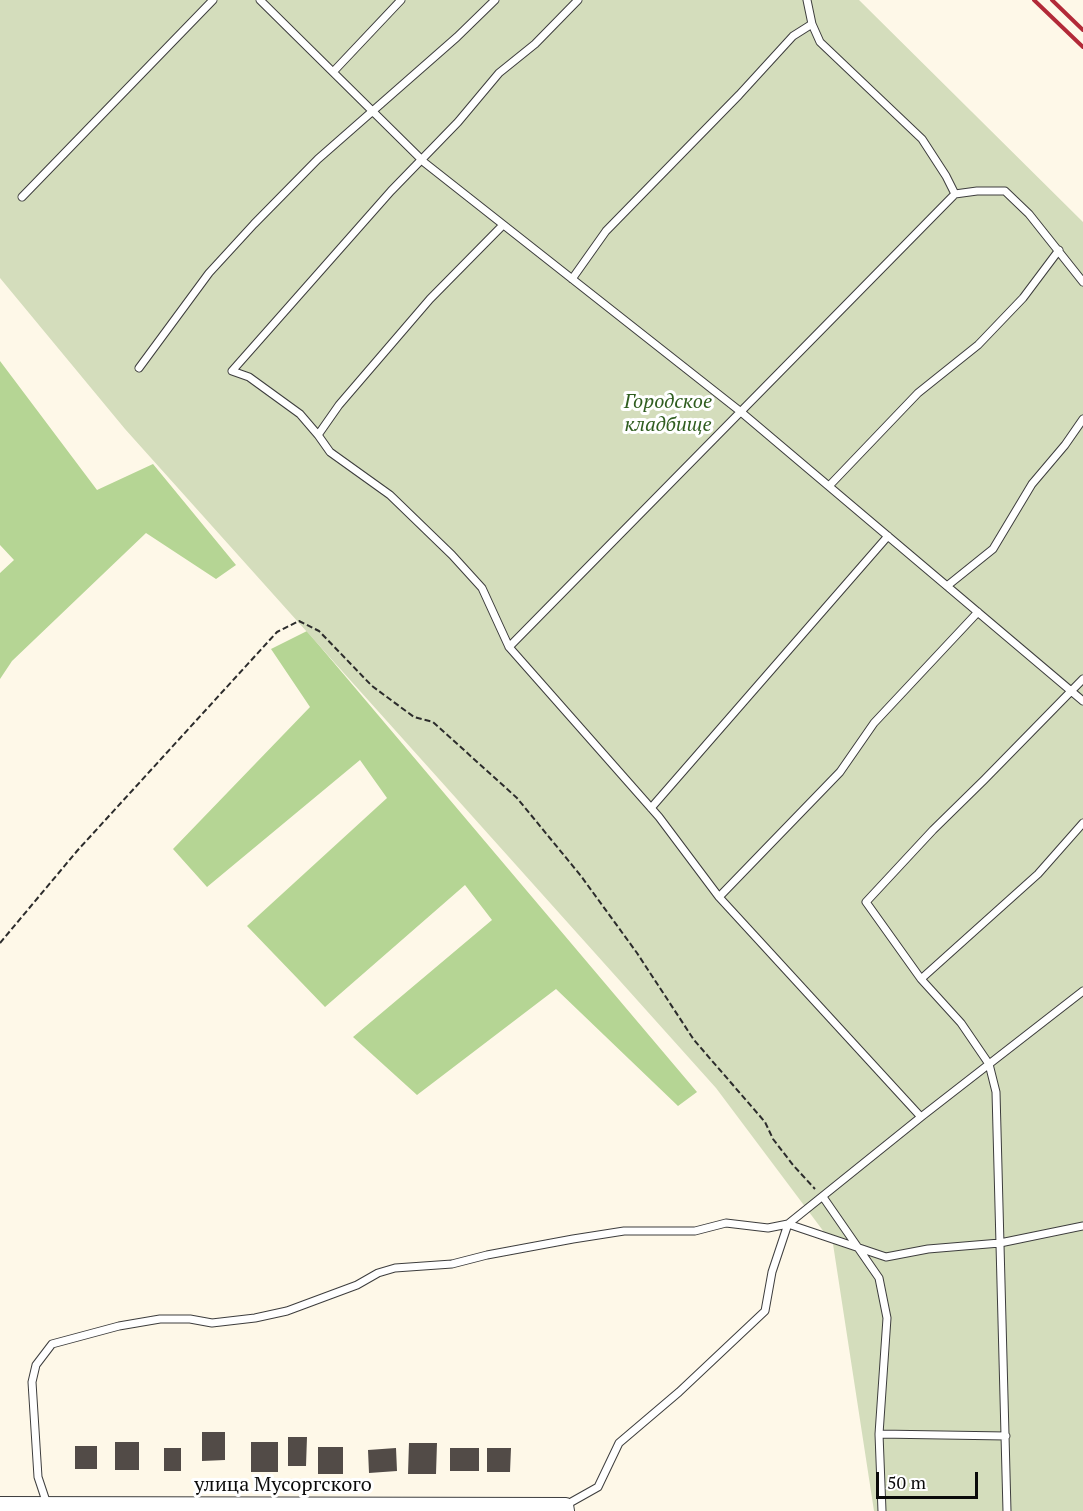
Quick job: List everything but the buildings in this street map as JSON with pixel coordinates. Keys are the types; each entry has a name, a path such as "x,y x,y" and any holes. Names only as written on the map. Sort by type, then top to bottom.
{"street":[{"name":"улица Мусоргского","path":"0,1504 47,1508 567,1508"}],"lane":[{"path":"22,197 213,0"},
{"path":"260,0 421,160 741,412 1083,700"},
{"path":"333,72 401,0"},
{"path":"139,368 209,273 239,240 318,159 457,37 495,0"},
{"path":"578,0 535,44 499,74 232,371 249,378 300,414 330,452 390,495 452,555 482,588 509,647 651,808 719,897 921,1117"},
{"path":"807,0 819,42 922,139 955,194"},
{"path":"572,279 606,231 739,95 793,36 812,24"},
{"path":"509,647 955,194 1005,191 1029,213 1083,282"},
{"path":"318,435 339,405 430,299 503,225"},
{"path":"829,486 918,393 978,345 1023,298 1059,250"},
{"path":"947,586 993,549 1032,484 1065,445 1083,419"},
{"path":"651,808 888,536"},
{"path":"719,897 840,772 874,723 978,612"},
{"path":"1006,1511 996,1092 989,1064 961,1023 921,979 866,902 933,830 1083,679"},
{"path":"921,979 1038,874 1083,823"},
{"path":"47,1508 38,1477 32,1382 36,1365 52,1344 119,1326 160,1319 190,1319 212,1323 255,1318 287,1311 395,1268 452,1264 573,1239 624,1232 695,1231 726,1223 768,1228 788,1224 1083,991"},
{"path":"823,1197 879,1278 887,1318 879,1434 882,1511"},
{"path":"788,1224 886,1257 928,1249 1000,1243 1083,1226"},
{"path":"567,1508 598,1487 619,1443 679,1392 765,1311 772,1272 788,1224"},
{"path":"879,1434 1006,1436"}],"path":[{"path":"0,943 77,851 277,632 299,621 319,632 372,686 414,717 433,722 517,798 581,876 637,953 694,1041 765,1122 773,1139 793,1165 823,1197"}],"green space":[{"name":"Городское кладбище","path":"0,0 859,0 1083,222 1083,1511 874,1511 833,1244 716,1088 125,429 0,278"},
{"path":"0,361 97,490 153,464 236,565 216,579 146,533 12,661 0,679 0,573 14,560 0,545"},
{"path":"307,631 697,1092 678,1106 556,989 417,1095 353,1037 492,920 465,885 325,1007 247,926 387,798 360,760 207,887 173,849 310,707 271,649"}],"railway":[{"path":"1034,0 1083,47"},
{"path":"1052,0 1083,30"}]}
